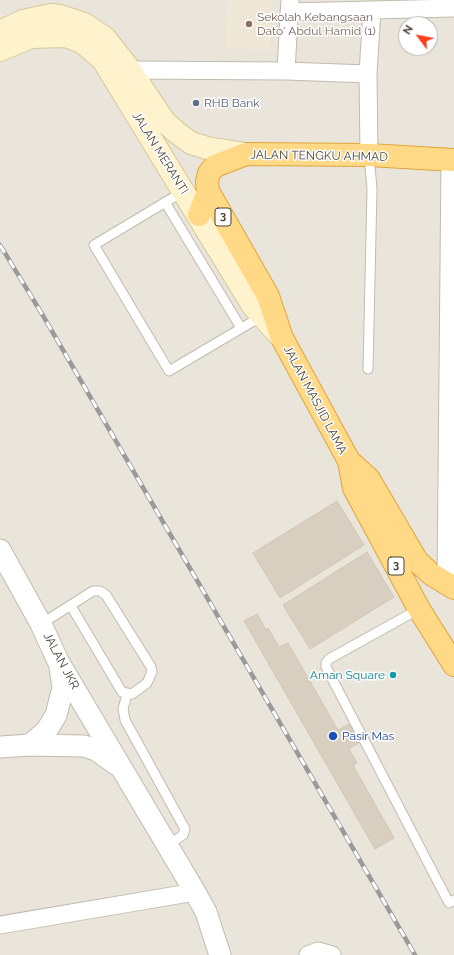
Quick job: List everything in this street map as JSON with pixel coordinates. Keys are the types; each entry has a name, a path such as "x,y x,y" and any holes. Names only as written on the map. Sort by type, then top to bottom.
{"highway":[{"name":"JALAN TENGKU AHMAD","path":"199,215 208,191 207,182 209,173 215,166 246,154 369,155 452,160"},
{"name":"3","path":"208,191 265,306"},
{"name":"JALAN MASJID LAMA","path":"265,306 349,461 354,488 419,609 454,665"},
{"name":"JALAN MASJID LAMA","path":"349,461 369,479 416,561 431,574 450,586"}],"main road":[{"name":"JALAN MERANTI","path":"0,50 31,37 52,25 60,16 84,24 105,38 130,70 164,121 176,132 191,143 207,148 246,154"},
{"name":"JALAN MERANTI","path":"0,32 23,21 52,25 65,36 82,42 103,60 199,215 253,306 265,306"}],"street":[{"path":"286,71 290,6 372,10 454,8"},
{"path":"369,155 368,74 372,10"},
{"path":"130,70 286,71 368,74"},
{"path":"450,586 452,160"},
{"name":"JALAN JKR","path":"0,550 41,624 58,661 124,770 206,912 220,955"},
{"path":"30,745 48,730 56,715 63,688 58,661"},
{"path":"0,747 30,745 84,746 106,756 124,770"},
{"path":"0,925 195,892"},
{"path":"308,955 318,951 332,955"}],"lane":[{"path":"368,369 372,189 369,155"},
{"path":"184,191 94,245 169,371 241,328 265,306"},
{"path":"165,202 241,328"},
{"path":"41,624 93,591 100,591 106,595 151,667 152,672 147,683 132,694 122,692 71,606"},
{"path":"419,609 329,659 326,663 326,667 452,905"},
{"path":"127,694 123,709 125,720 185,829 183,835 168,845"}],"shaded area":[{"path":"0,0 454,0 454,955 0,955"},
{"name":"Sekolah Kebangsaan Dato' Abdul Hamid (1)","path":"228,0 272,0 270,50 225,48"}],"building":[{"path":"337,501 364,545 280,598 253,553"},
{"path":"367,552 394,597 310,649 283,605"},
{"name":"Pasir Mas","path":"257,614 266,630 268,628 279,647 288,643 338,730 349,724 360,742 349,749 357,763 353,765 394,838 375,849 244,621"}],"railway":[{"path":"0,245 42,314 415,955"}],"place":[{"name":"Sekolah Kebangsaan Dato' Abdul Hamid (1)","path":"249,24"},
{"name":"RHB Bank","path":"196,103"},
{"name":"Aman Square","path":"393,675"},
{"name":"Pasir Mas","path":"333,736"}]}
